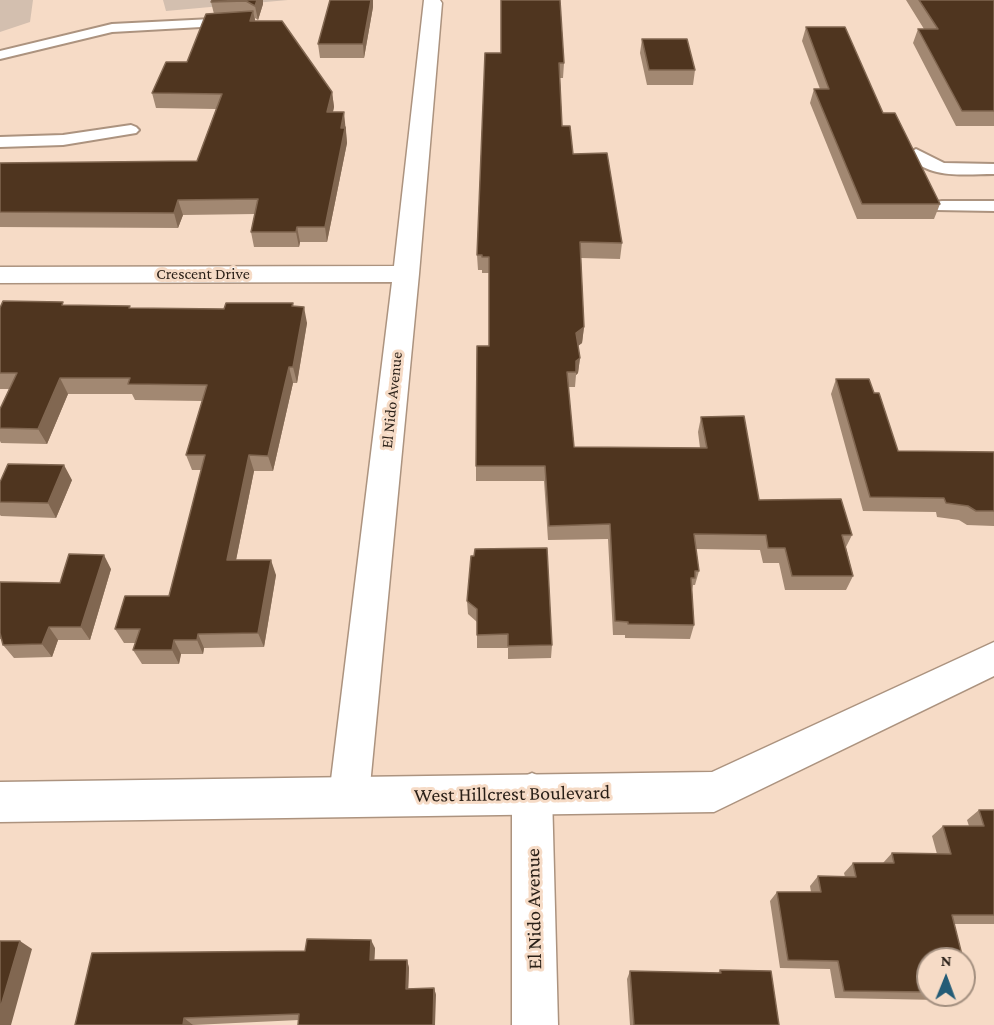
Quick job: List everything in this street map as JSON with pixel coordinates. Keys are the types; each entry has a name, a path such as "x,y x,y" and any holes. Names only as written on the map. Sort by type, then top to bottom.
{"street":[{"name":"El Nido Avenue","path":"349,796 406,274 432,3"},
{"name":"Crescent Drive","path":"0,275 406,274"},
{"name":"West Hillcrest Boulevard","path":"0,802 714,792 994,658"},
{"name":"El Nido Avenue","path":"532,793 536,1025"}],"lane":[{"path":"0,55 112,28 249,21"},
{"path":"0,142 63,140 131,130"},
{"path":"916,154 932,166 945,169 994,169"},
{"path":"942,206 994,206"}],"shaded area":[{"path":"0,0 33,0 30,22 0,32"},
{"path":"163,0 288,0 166,11"}],"building":[{"path":"212,0 257,0 255,6 246,1 211,2"},
{"path":"330,0 371,0 363,44 318,44"},
{"path":"501,0 560,0 564,63 559,63 562,126 570,126 573,154 607,153 622,243 580,242 584,327 576,333 580,358 576,361 576,372 567,372 574,447 707,448 701,417 744,416 759,500 841,499 852,535 842,535 853,576 792,576 785,548 768,548 766,535 694,534 699,571 695,571 695,578 691,578 694,625 628,624 628,622 615,621 610,524 549,526 545,466 476,466 477,346 489,346 489,257 477,255 485,53 501,53"},
{"path":"919,0 994,0 994,111 962,111 918,29 938,29"},
{"path":"253,11 250,21 282,21 332,92 327,112 344,112 341,128 345,128 325,227 297,227 296,232 251,232 258,199 178,200 174,213 0,212 0,163 197,161 222,94 152,93 166,62 187,62 206,14"},
{"path":"806,27 845,27 883,113 895,113 940,204 862,204 814,89 829,89"},
{"path":"642,39 687,39 695,70 649,70"},
{"path":"3,301 63,302 62,305 130,306 129,308 224,309 226,303 293,303 292,306 304,307 293,367 289,367 268,456 249,455 227,560 271,560 258,633 198,634 197,640 174,640 172,650 133,650 140,629 115,629 125,596 169,596 205,455 186,455 207,385 128,384 130,378 60,378 38,429 0,428 0,409 17,373 0,373 0,308"},
{"path":"836,379 869,379 874,393 879,393 898,451 994,452 994,511 976,511 968,506 946,503 944,498 870,497"},
{"path":"8,464 64,465 48,503 0,502 0,482"},
{"path":"547,548 552,645 508,646 508,634 477,635 477,609 467,601 471,556 474,556 475,549"},
{"path":"69,554 104,555 81,627 49,627 42,644 3,645 0,633 0,582 60,583"},
{"path":"979,810 994,810 994,915 952,915 960,947 916,947 916,992 844,991 838,961 788,960 777,892 821,892 818,876 856,877 853,863 894,863 892,853 951,854 943,826 984,826"},
{"path":"307,939 371,940 370,960 407,960 406,989 434,988 433,1025 298,1025 299,1014 184,1018 183,1025 75,1025 92,953 305,951"},
{"path":"0,941 20,941 0,1009"},
{"path":"720,970 771,971 779,1025 634,1025 630,971 721,973"}]}
